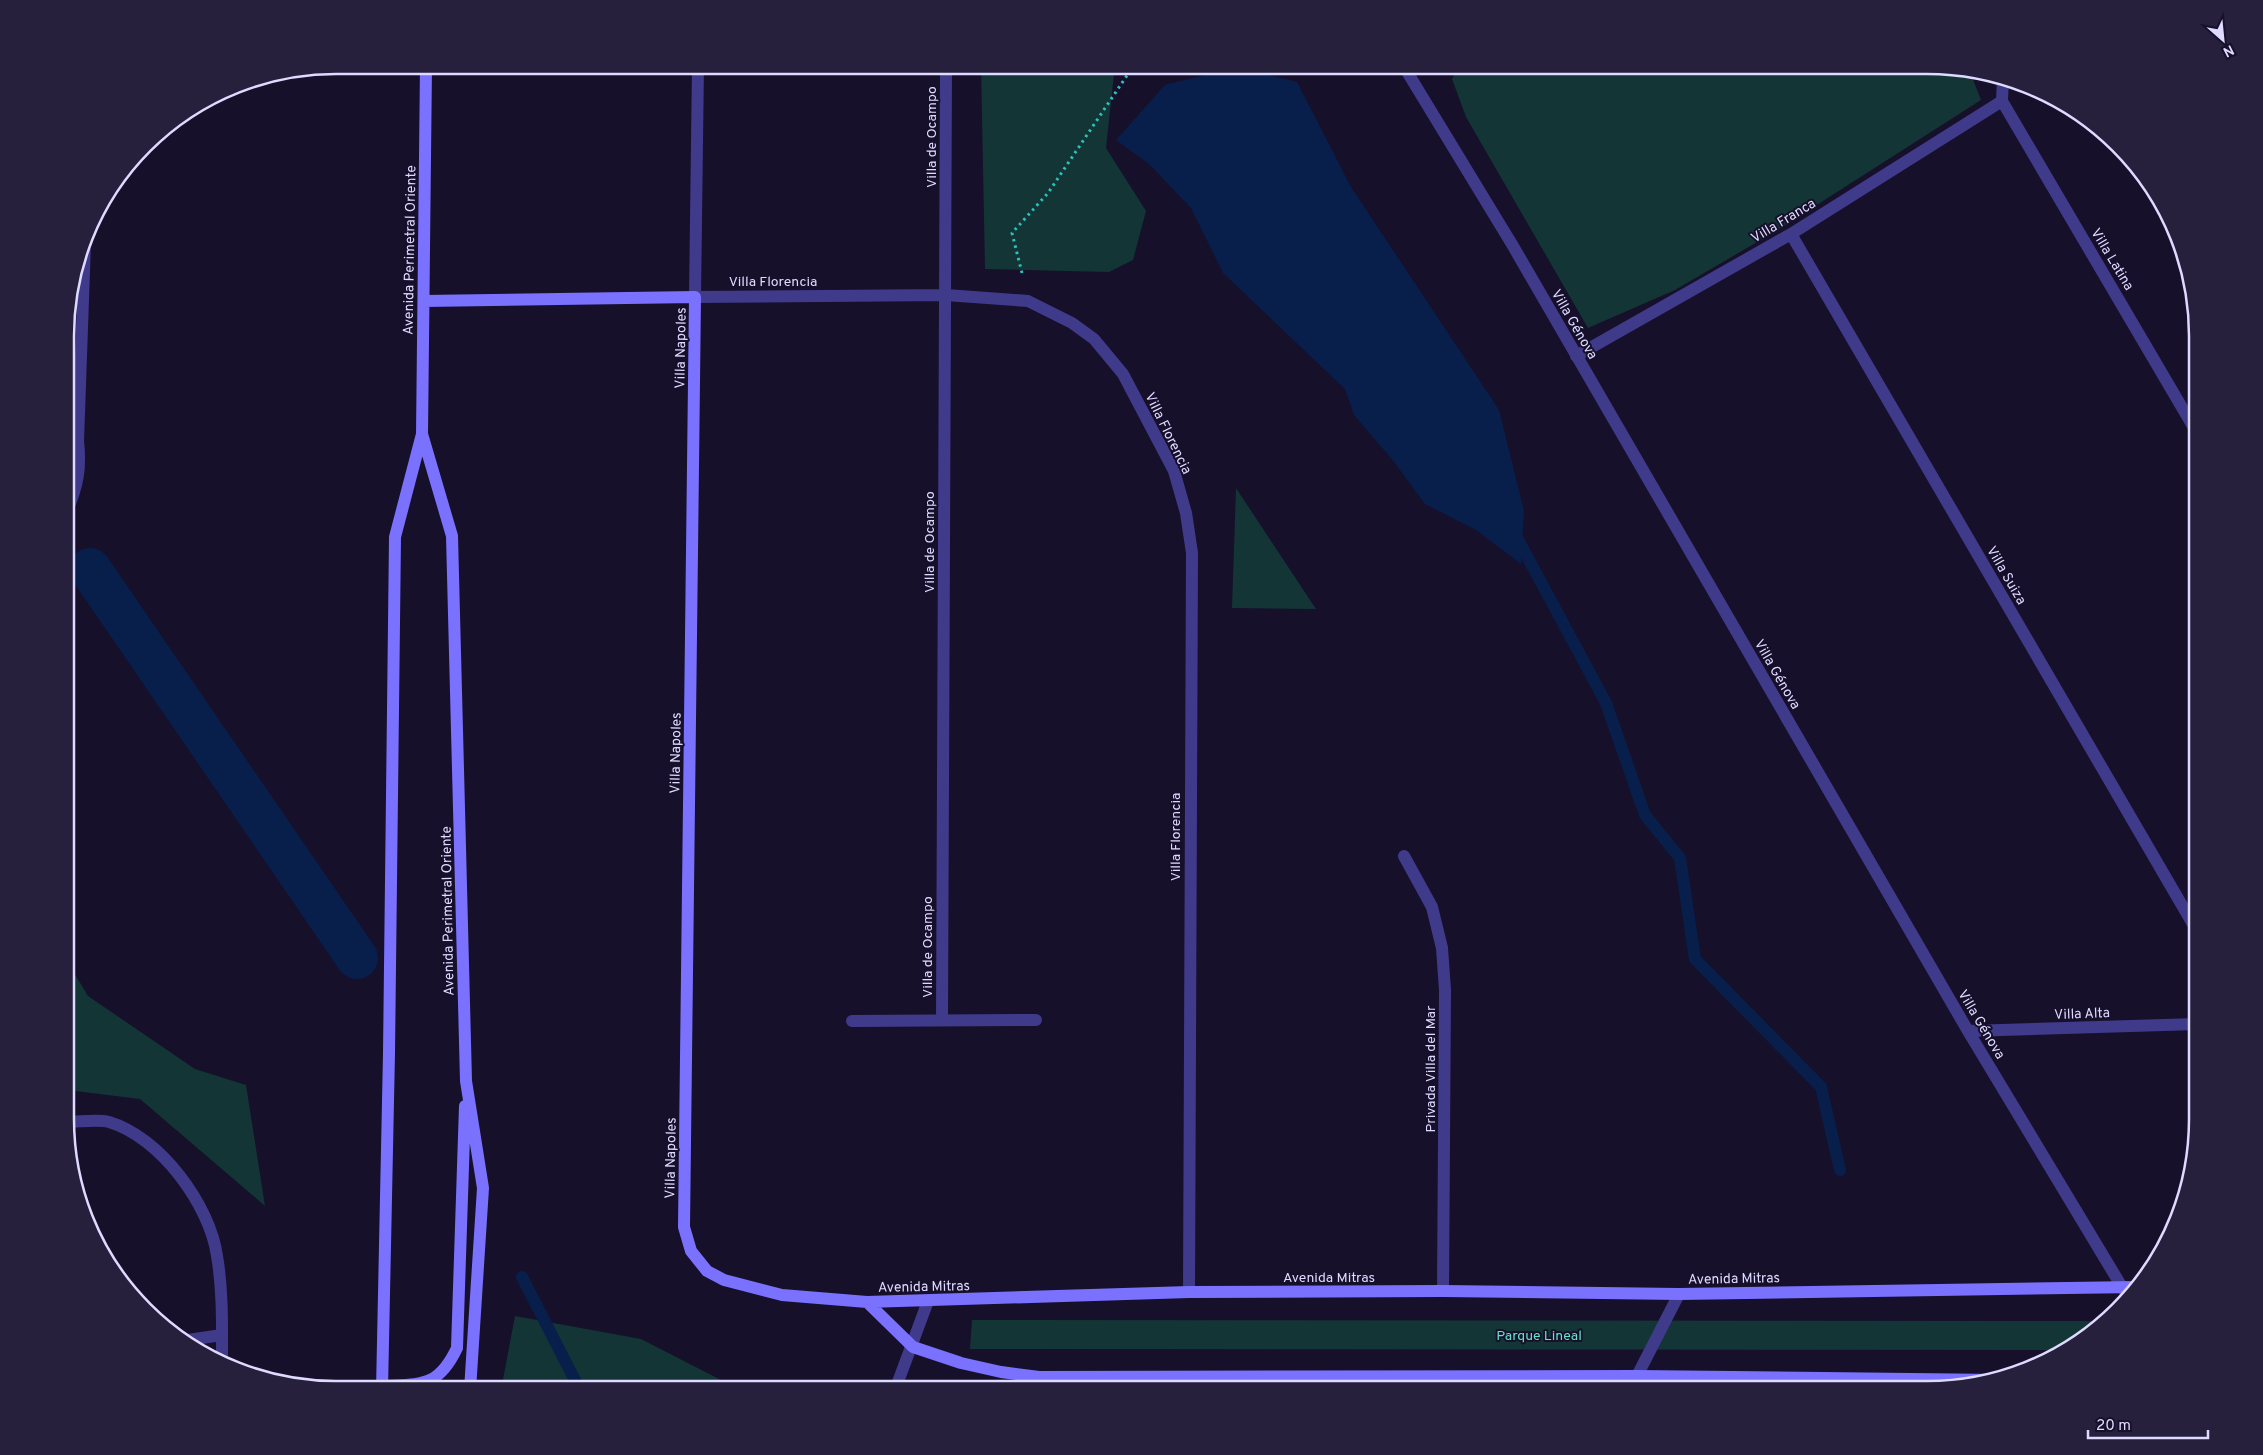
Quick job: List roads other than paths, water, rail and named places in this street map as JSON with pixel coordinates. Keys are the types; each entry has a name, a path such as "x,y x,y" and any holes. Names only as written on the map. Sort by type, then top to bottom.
{"street":[{"name":"Avenida Perimetral Oriente","path":"382,1381 390,1024 395,538 422,434 426,74"},
{"name":"Villa Napoles","path":"698,74 684,1227 691,1251 707,1271 724,1280 782,1295 867,1302"},
{"name":"Villa de Ocampo","path":"942,1020 946,74"},
{"name":"Villa Génova","path":"1408,74 1513,246 1968,1031 2125,1291"},
{"path":"2002,101 2003,85"},
{"name":"Villa Franca","path":"1576,356 1791,234 2002,101"},
{"name":"Villa Latina","path":"2002,101 2189,419"},
{"name":"Villa Suiza","path":"1791,234 2189,917"},
{"path":"74,495 80,464 78,441 84,264"},
{"name":"Villa Florencia","path":"424,301 946,295 1028,302 1072,323 1094,339 1123,374 1174,471 1186,513 1192,553 1189,1292"},
{"name":"Avenida Perimetral Oriente","path":"422,434 452,536 466,1081 483,1188 471,1381"},
{"path":"74,436 78,441"},
{"name":"Privada Villa del Mar","path":"1404,856 1432,907 1442,948 1446,990 1443,1291"},
{"path":"852,1021 1036,1020"},
{"name":"Villa Alta","path":"1968,1031 2189,1024"},
{"path":"429,1381 436,1378 448,1366 456,1348 466,1081"},
{"path":"74,1122 108,1122 145,1140 175,1169 206,1217 217,1255 222,1355"},
{"name":"Avenida Mitras","path":"867,1302 1189,1292 1443,1291 1679,1294 2124,1292"},
{"path":"1635,1381 1679,1294"},
{"path":"899,1381 928,1301"},
{"name":"Avenida Mitras","path":"867,1302 912,1347 961,1363 1001,1372 1095,1381"},
{"path":"193,1339 222,1334"},
{"name":"Avenida Mitras","path":"1324,1381 1637,1376 1957,1380"}],"water":[{"path":"1209,74 1265,74 1297,82 1351,187 1499,410 1524,511 1521,564 1476,530 1425,504 1391,458 1354,415 1345,389 1223,273 1191,208 1149,164 1116,140 1165,85"}],"waterway":[{"path":"1515,534 1606,703 1645,815 1680,858 1695,959 1821,1087 1840,1170"},
{"path":"90,569 357,958"},
{"path":"522,1277 575,1381"}],"park label":[{"name":"Parque Lineal","path":"1539,1335"}]}
